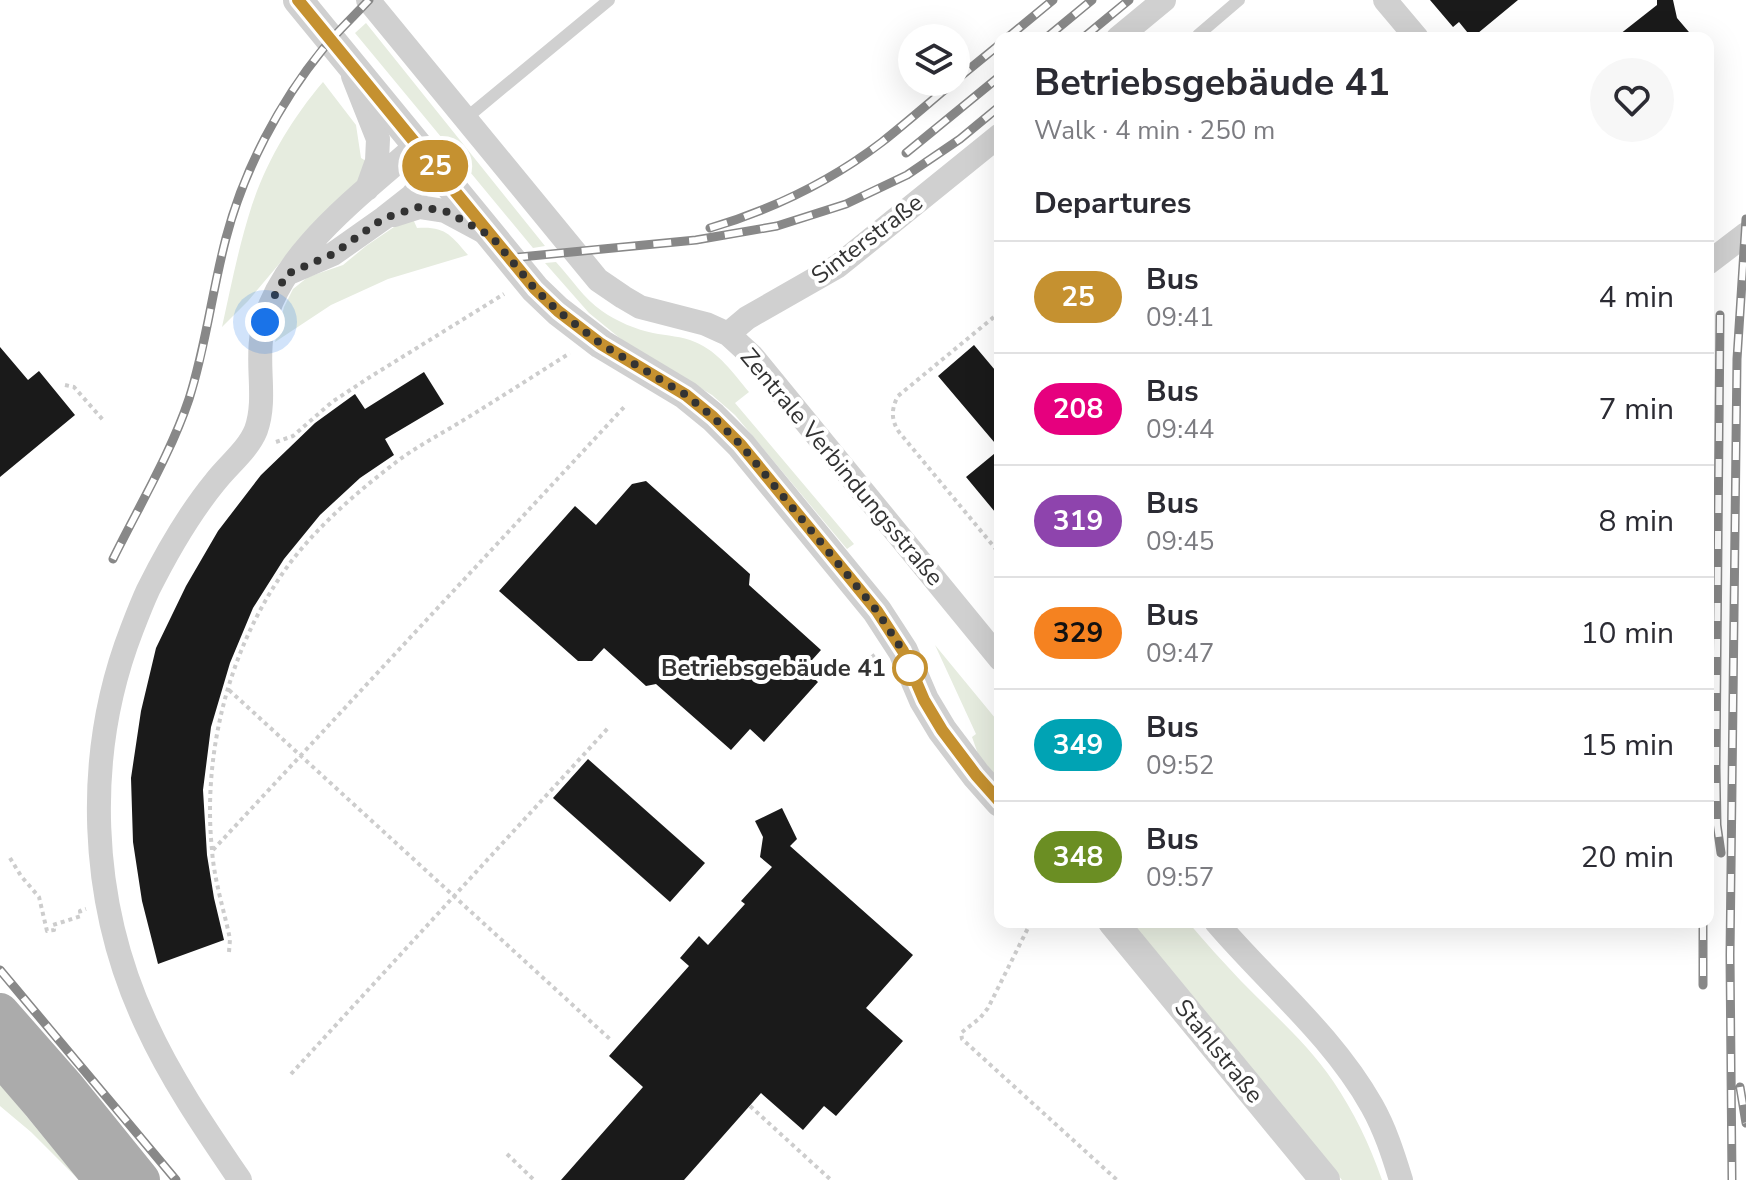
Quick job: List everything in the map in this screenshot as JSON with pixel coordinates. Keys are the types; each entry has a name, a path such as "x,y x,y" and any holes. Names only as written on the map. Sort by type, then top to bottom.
{"main road":[{"path":"0,1012 141,1180"},
{"path":"0,1056 103,1180"}],"street":[{"path":"298,0 535,289 601,344 686,395 741,445 877,611 903,651 924,700 942,730 994,795"},
{"name":"Zentrale Verbindungsstraße","path":"368,0 598,280 640,307 706,324 728,334 752,356 994,652"},
{"path":"1125,32 1164,0"},
{"path":"1385,0 1412,32"},
{"path":"344,56 378,139 377,161 367,189"},
{"name":"Sinterstraße","path":"728,334 747,318 861,250 994,140"},
{"path":"240,1180 146,1025 123,967 113,932 100,847 99,783 106,720 122,656 146,593 176,537 255,431 259,413 262,334 271,302 287,274 317,235 367,189 422,152"},
{"path":"287,274 333,254 412,196 423,182 422,152"},
{"path":"384,218 419,207 445,211 492,237"},
{"path":"1714,258 1746,234"},
{"name":"Stahlstraße","path":"1118,928 1325,1180"},
{"path":"1222,928 1325,1040 1353,1076 1383,1128 1401,1180"}],"lane":[{"path":"465,119 609,0"},
{"path":"1202,32 1239,0"}],"path":[{"path":"270,445 293,436 332,402 504,294"},
{"path":"994,317 898,396 893,406 893,418 899,432 994,547"},
{"path":"229,952 230,939 212,851 210,789 217,727 237,662 261,611 290,564 325,522 398,461 570,353"},
{"path":"65,385 74,387 103,420"},
{"path":"212,851 626,405"},
{"path":"229,690 612,1041"},
{"path":"291,1074 609,727"},
{"path":"10,858 39,897 47,931 54,930 53,925 81,916 80,911 86,909"},
{"path":"1028,928 988,1008 961,1033 962,1039 1117,1180"},
{"path":"750,1106 831,1180"},
{"path":"507,1154 534,1180"}],"shaded area":[{"path":"366,23 545,246 533,248 355,33"},
{"path":"323,82 356,125 361,158 366,161 357,184 301,238 222,327 243,235 258,188 282,140"},
{"path":"413,219 417,228 447,233 468,255 388,279 331,305 275,342 284,307 293,289 308,277 343,265 394,227"},
{"path":"556,262 589,301 608,315 640,330 690,340 718,357 749,392 735,403 854,544 847,549 735,415 712,395 627,344 589,313 545,263"},
{"path":"935,645 994,717 994,774 978,754 972,737 976,734"},
{"path":"1136,928 1193,928 1323,1067 1355,1117 1382,1180 1342,1180"},
{"path":"0,1084 79,1180 0,1106"}],"building":[{"path":"1430,0 1518,0 1479,32 1467,32 1459,22 1453,27"},
{"path":"1657,0 1673,0 1677,18 1689,32 1623,32 1657,5"},
{"path":"974,345 994,369 994,442 938,376"},
{"path":"0,347 28,380 39,371 75,415 0,477"},
{"path":"424,372 444,404 385,439 394,455 360,478 320,515 284,559 253,608 230,663 211,727 203,790 207,855 224,940 158,964 142,901 133,842 131,778 141,711 156,648 186,586 218,531 261,475 315,423 355,394 365,409"},
{"path":"994,454 994,511 966,477"},
{"path":"646,481 750,574 749,585 821,650 804,669 818,682 764,742 750,729 731,750 656,684 646,686 604,648 592,661 578,661 499,591 575,506 596,525 632,484"},
{"path":"588,759 705,863 670,902 553,798"},
{"path":"782,808 797,839 790,846 913,955 866,1008 903,1041 836,1116 824,1106 803,1130 761,1093 684,1180 561,1180 643,1087 609,1056 689,966 680,958 699,936 708,945 745,904 741,901 772,867 760,857 763,837 755,821"}],"railway":[{"path":"113,559 182,419 200,359 226,238 253,163 278,115 307,70 369,0"},
{"path":"1014,32 1053,0"},
{"path":"1053,32 1092,0"},
{"path":"1090,32 1129,0"},
{"path":"970,69 994,49"},
{"path":"906,153 994,81"},
{"path":"710,228 778,203 821,182 882,142 937,96"},
{"path":"510,258 696,240 777,226 846,204 907,175 960,139 994,111"},
{"path":"1732,1180 1730,955 1737,359 1746,219"},
{"path":"1720,315 1716,767 1721,853"},
{"path":"1703,928 1703,985"},
{"path":"0,970 176,1180"},
{"path":"1740,1087 1746,1123"}],"bus line":[{"name":"25","path":"298,0 535,289 601,344 686,395 741,445 877,611 903,651 924,700 942,730 994,796"}],"place":[{"name":"Betriebsgebäude 41","path":"910,668"}],"route":[{"path":"265,322 271,302 287,274 333,254 384,218 419,207 445,211 464,221 492,237 535,289 558,311 601,344 686,395 741,445 877,611 892,632 910,668"}]}
